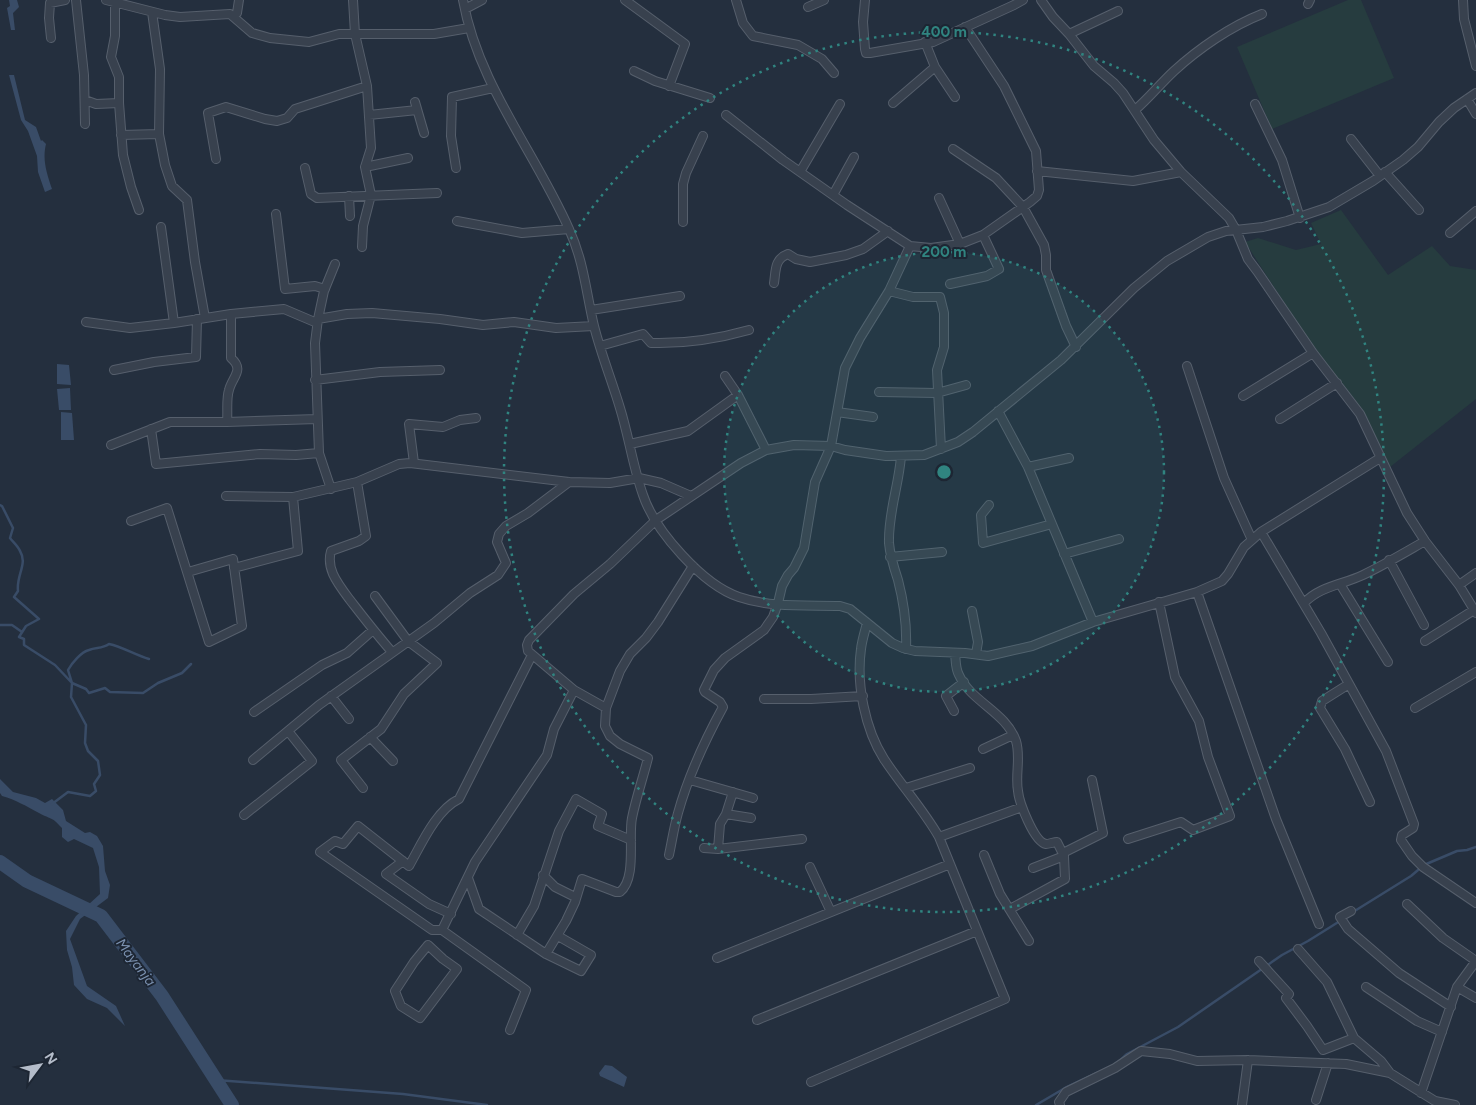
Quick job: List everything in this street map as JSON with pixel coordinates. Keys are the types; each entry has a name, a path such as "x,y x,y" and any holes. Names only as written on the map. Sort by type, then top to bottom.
{"street":[{"path":"51,38 50,3 65,0"},
{"path":"76,0 84,75 85,124"},
{"path":"106,0 165,15 230,14 252,32 270,38 309,42 339,34 434,34 469,28"},
{"path":"234,16 240,0"},
{"path":"353,0 355,34 367,86 371,148 365,167 371,194 363,226 362,247"},
{"path":"463,0 469,28 493,88 569,229 584,271 594,326 630,444 642,494 656,520 677,549 712,582 730,593 762,602 840,606 850,609 892,643 906,649 988,656 1024,648 1093,622 1198,592 1222,581 1244,547 1261,532 1380,458"},
{"path":"465,9 482,0"},
{"path":"625,0 685,44 670,86"},
{"path":"736,0 743,22 753,36 798,45 822,58 834,73"},
{"path":"808,7 824,0"},
{"path":"865,0 864,34 866,53 933,42 1014,6 1023,0"},
{"path":"1041,0 1094,66 1114,83 1135,110 1154,140 1181,172 1221,209 1236,230 1248,258 1313,353 1360,414 1407,513 1425,541 1459,585 1475,611 1425,641"},
{"path":"1463,0 1464,19 1476,66"},
{"path":"115,2 115,36 111,57 119,77 118,103 123,155 139,210"},
{"path":"114,370 154,362 196,357 201,318 187,200 172,186 165,165 159,134 160,69 152,12"},
{"path":"1070,34 1118,12"},
{"path":"1135,110 1181,65 1232,28 1262,14"},
{"path":"726,115 783,160 910,246 931,248 960,244 983,235 1037,196 1039,190 1036,151 1029,134 1004,86 964,27"},
{"path":"925,42 936,67 955,97"},
{"path":"893,103 936,67"},
{"path":"634,71 654,81 710,98"},
{"path":"216,159 208,113 226,107 277,121 287,118 295,108 367,86"},
{"path":"456,168 450,136 452,97 493,88"},
{"path":"606,708 574,690 532,655 528,651 527,645 529,640 574,594 610,564 656,520 741,463 766,450 794,445 832,446 901,456 924,454 958,442 1076,347 1134,288 1154,271 1208,237 1236,230 1263,228 1300,218 1329,206 1382,174 1413,151 1439,122 1476,93"},
{"path":"1466,99 1476,114"},
{"path":"85,100 96,104 118,103"},
{"path":"800,172 840,104"},
{"path":"1255,104 1282,160 1300,218"},
{"path":"369,115 416,106 424,133"},
{"path":"121,135 159,134"},
{"path":"683,222 686,173 703,136"},
{"path":"1351,139 1382,174 1419,210"},
{"path":"953,149 996,178 1023,207 1044,245 1046,270 1066,326 1076,347"},
{"path":"833,195 854,157"},
{"path":"365,167 408,158"},
{"path":"305,168 311,194 317,198 371,194 436,193"},
{"path":"1037,171 1133,181 1181,172"},
{"path":"349,196 350,216"},
{"path":"939,198 960,244"},
{"path":"1450,233 1476,211"},
{"path":"276,214 285,289 315,286 325,288"},
{"path":"457,222 522,233 569,229"},
{"path":"162,228 174,323"},
{"path":"774,283 777,262 781,256 788,254 796,259 810,262 846,255 863,249 888,231"},
{"path":"950,284 987,276 999,269 983,235"},
{"path":"669,855 678,812 710,732 723,707 720,702 705,692 706,683 725,658 764,630 773,617 782,586 804,548 815,482 832,446 845,368 860,338 889,290 910,246"},
{"path":"331,489 319,452 315,343 325,288 335,264"},
{"path":"889,290 913,297 940,296 944,314 944,347 937,370 940,449"},
{"path":"591,310 680,296"},
{"path":"86,322 130,328 231,314 284,309 318,321 347,314 372,313 483,325 514,322 556,328 594,326"},
{"path":"227,422 229,390 237,368 236,362 231,358 231,314"},
{"path":"600,346 643,334 652,343 661,343 716,339 749,330"},
{"path":"1243,396 1313,353"},
{"path":"1187,366 1224,478 1252,540"},
{"path":"316,380 380,372 440,370"},
{"path":"725,376 738,395 766,450"},
{"path":"1280,419 1336,383"},
{"path":"879,392 937,393 966,385"},
{"path":"630,444 688,431 738,395"},
{"path":"998,411 1028,467 1093,622"},
{"path":"837,412 872,417"},
{"path":"414,463 410,424 443,427 460,420 476,418"},
{"path":"112,445 170,422 317,419"},
{"path":"151,429 156,464 260,454 296,455 319,452"},
{"path":"901,456 898,481 891,509 889,537 890,558 898,581 906,619 906,649"},
{"path":"1028,467 1068,458"},
{"path":"226,496 293,497 357,482 399,464 414,463 569,482 610,483 639,478 661,483 691,496"},
{"path":"357,482 366,536 359,541 331,551 330,566 337,581 373,630 392,652"},
{"path":"253,760 331,696 434,623 470,593 498,575 506,563 497,542 499,534 506,526 528,513 569,482"},
{"path":"234,568 298,551 293,497"},
{"path":"989,505 981,515 984,543 1052,524"},
{"path":"131,521 167,508 209,642 242,626 233,559 188,572"},
{"path":"1261,532 1304,603 1386,751 1404,794 1414,826 1402,835 1401,840 1422,866 1476,904"},
{"path":"1064,554 1119,539"},
{"path":"1304,603 1310,596 1322,589 1363,575 1425,541"},
{"path":"890,558 942,552"},
{"path":"1390,560 1424,625"},
{"path":"546,954 558,936 575,902 582,878 616,892 620,892 625,888 632,853 630,830 632,818 648,758 620,744 610,736 605,726 606,708 620,671 630,654 646,638 658,622 693,566"},
{"path":"1459,585 1476,573"},
{"path":"1340,584 1388,662"},
{"path":"1198,592 1276,818 1319,924"},
{"path":"363,788 341,760 381,729 404,694 437,663 408,641 375,596"},
{"path":"1128,839 1181,822 1193,830 1230,816 1208,757 1199,721 1174,677 1159,602"},
{"path":"972,610 978,642 976,654"},
{"path":"811,1082 1005,999 939,837 928,818 884,759 872,736 866,719 860,671 861,649 867,623"},
{"path":"254,712 322,665 347,654 373,630"},
{"path":"955,652 956,668 964,682 1009,726 1013,735 1016,743 1018,769 1017,790 1022,807 1036,836 1046,844 1057,842 1063,855 1065,879 1010,909"},
{"path":"510,1030 526,990 442,930 432,930 320,852 335,841 343,844 358,826 409,866 440,815 450,803 459,799 532,655"},
{"path":"1416,708 1476,672"},
{"path":"954,711 946,696 964,682"},
{"path":"1349,684 1322,701 1320,708 1346,749 1370,802"},
{"path":"442,930 475,862 547,755 554,729 574,690"},
{"path":"331,696 349,719"},
{"path":"764,699 862,696"},
{"path":"244,815 312,761 288,731"},
{"path":"983,750 1013,735"},
{"path":"370,737 393,762"},
{"path":"906,788 970,768"},
{"path":"690,780 753,798"},
{"path":"1033,868 1063,855 1103,833 1092,780"},
{"path":"718,848 720,824 726,814 733,792"},
{"path":"517,935 534,906 559,831 576,799 602,814 598,826 631,840"},
{"path":"939,837 1022,807"},
{"path":"726,814 751,818"},
{"path":"704,848 802,839"},
{"path":"984,855 1000,894 1029,941"},
{"path":"403,861 386,874 429,904 451,914"},
{"path":"717,958 950,864"},
{"path":"810,867 831,912"},
{"path":"543,875 556,887 575,897"},
{"path":"468,878 479,910 546,954 581,971 591,956 558,936"},
{"path":"1407,904 1443,938 1476,961 1457,988 1421,1093"},
{"path":"1351,911 1342,919 1348,929 1399,973 1450,1007"},
{"path":"757,1020 977,931"},
{"path":"428,945 457,969 420,1018 401,1006 394,991 403,981 414,962 428,945"},
{"path":"1298,949 1327,982 1354,1038 1381,1061 1390,1073 1435,1101 1455,1105"},
{"path":"1262,965 1289,994 1286,998 1323,1050 1354,1038"},
{"path":"1366,987 1417,1021 1442,1032"},
{"path":"1457,988 1476,998"},
{"path":"1060,1105 1059,1102 1066,1092 1115,1068 1141,1051 1170,1054 1197,1061 1248,1060 1346,1064 1390,1073"},
{"path":"1242,1105 1248,1060"},
{"path":"1316,1100 1328,1063"}],"green space":[{"path":"1348,0 1361,0 1394,78 1272,129 1237,47"},
{"path":"1341,210 1388,275 1432,246 1450,266 1476,270 1476,399 1390,467 1245,242 1258,238 1296,250 1321,244 1311,223"}],"water":[{"path":"9,0 17,0 19,7 13,13 15,30 11,30 7,8 10,6"},
{"path":"9,75 14,75 25,120 36,127 41,141 46,144 45,161 52,189 45,192 38,172 37,156 28,131 21,120"},
{"path":"57,364 69,365 71,385 57,384"},
{"path":"70,388 71,410 59,410 57,389"},
{"path":"61,412 72,413 74,440 61,440"},
{"path":"0,779 13,792 36,798 45,803 52,799 63,810 66,821 85,833 90,832 97,836 103,846 105,871 110,885 108,898 80,919 70,939 87,986 116,1006 125,1026 107,1008 87,999 74,985 72,967 67,950 66,931 76,916 100,894 99,867 93,848 74,839 68,842 62,837 62,828 53,820 2,796 0,793"},
{"path":"605,1065 612,1066 627,1077 624,1087 600,1076 599,1073"}],"waterway":[{"path":"0,505 13,528 10,538 18,547 23,560 18,591 14,597 39,619 26,626 19,637 24,639 24,645 55,665 72,683 71,697 86,725 85,743 88,751 98,761 100,775 94,784 96,791 90,796 68,792 52,804"},
{"path":"0,625 12,625 22,632"},
{"path":"149,659 109,644 86,651 74,661 68,670 72,683 86,689 89,693 105,688 110,692 143,693 158,683 182,673 191,664"},
{"path":"1353,912 1411,876 1424,865 1457,851 1476,847"},
{"name":"Mayanja","path":"0,862 27,881 101,916 162,996 232,1105"},
{"path":"1116,1064 1127,1054 1178,1027 1282,955 1340,921"},
{"path":"1036,1105 1065,1088 1097,1073"},
{"path":"216,1080 403,1094 487,1105"}]}
